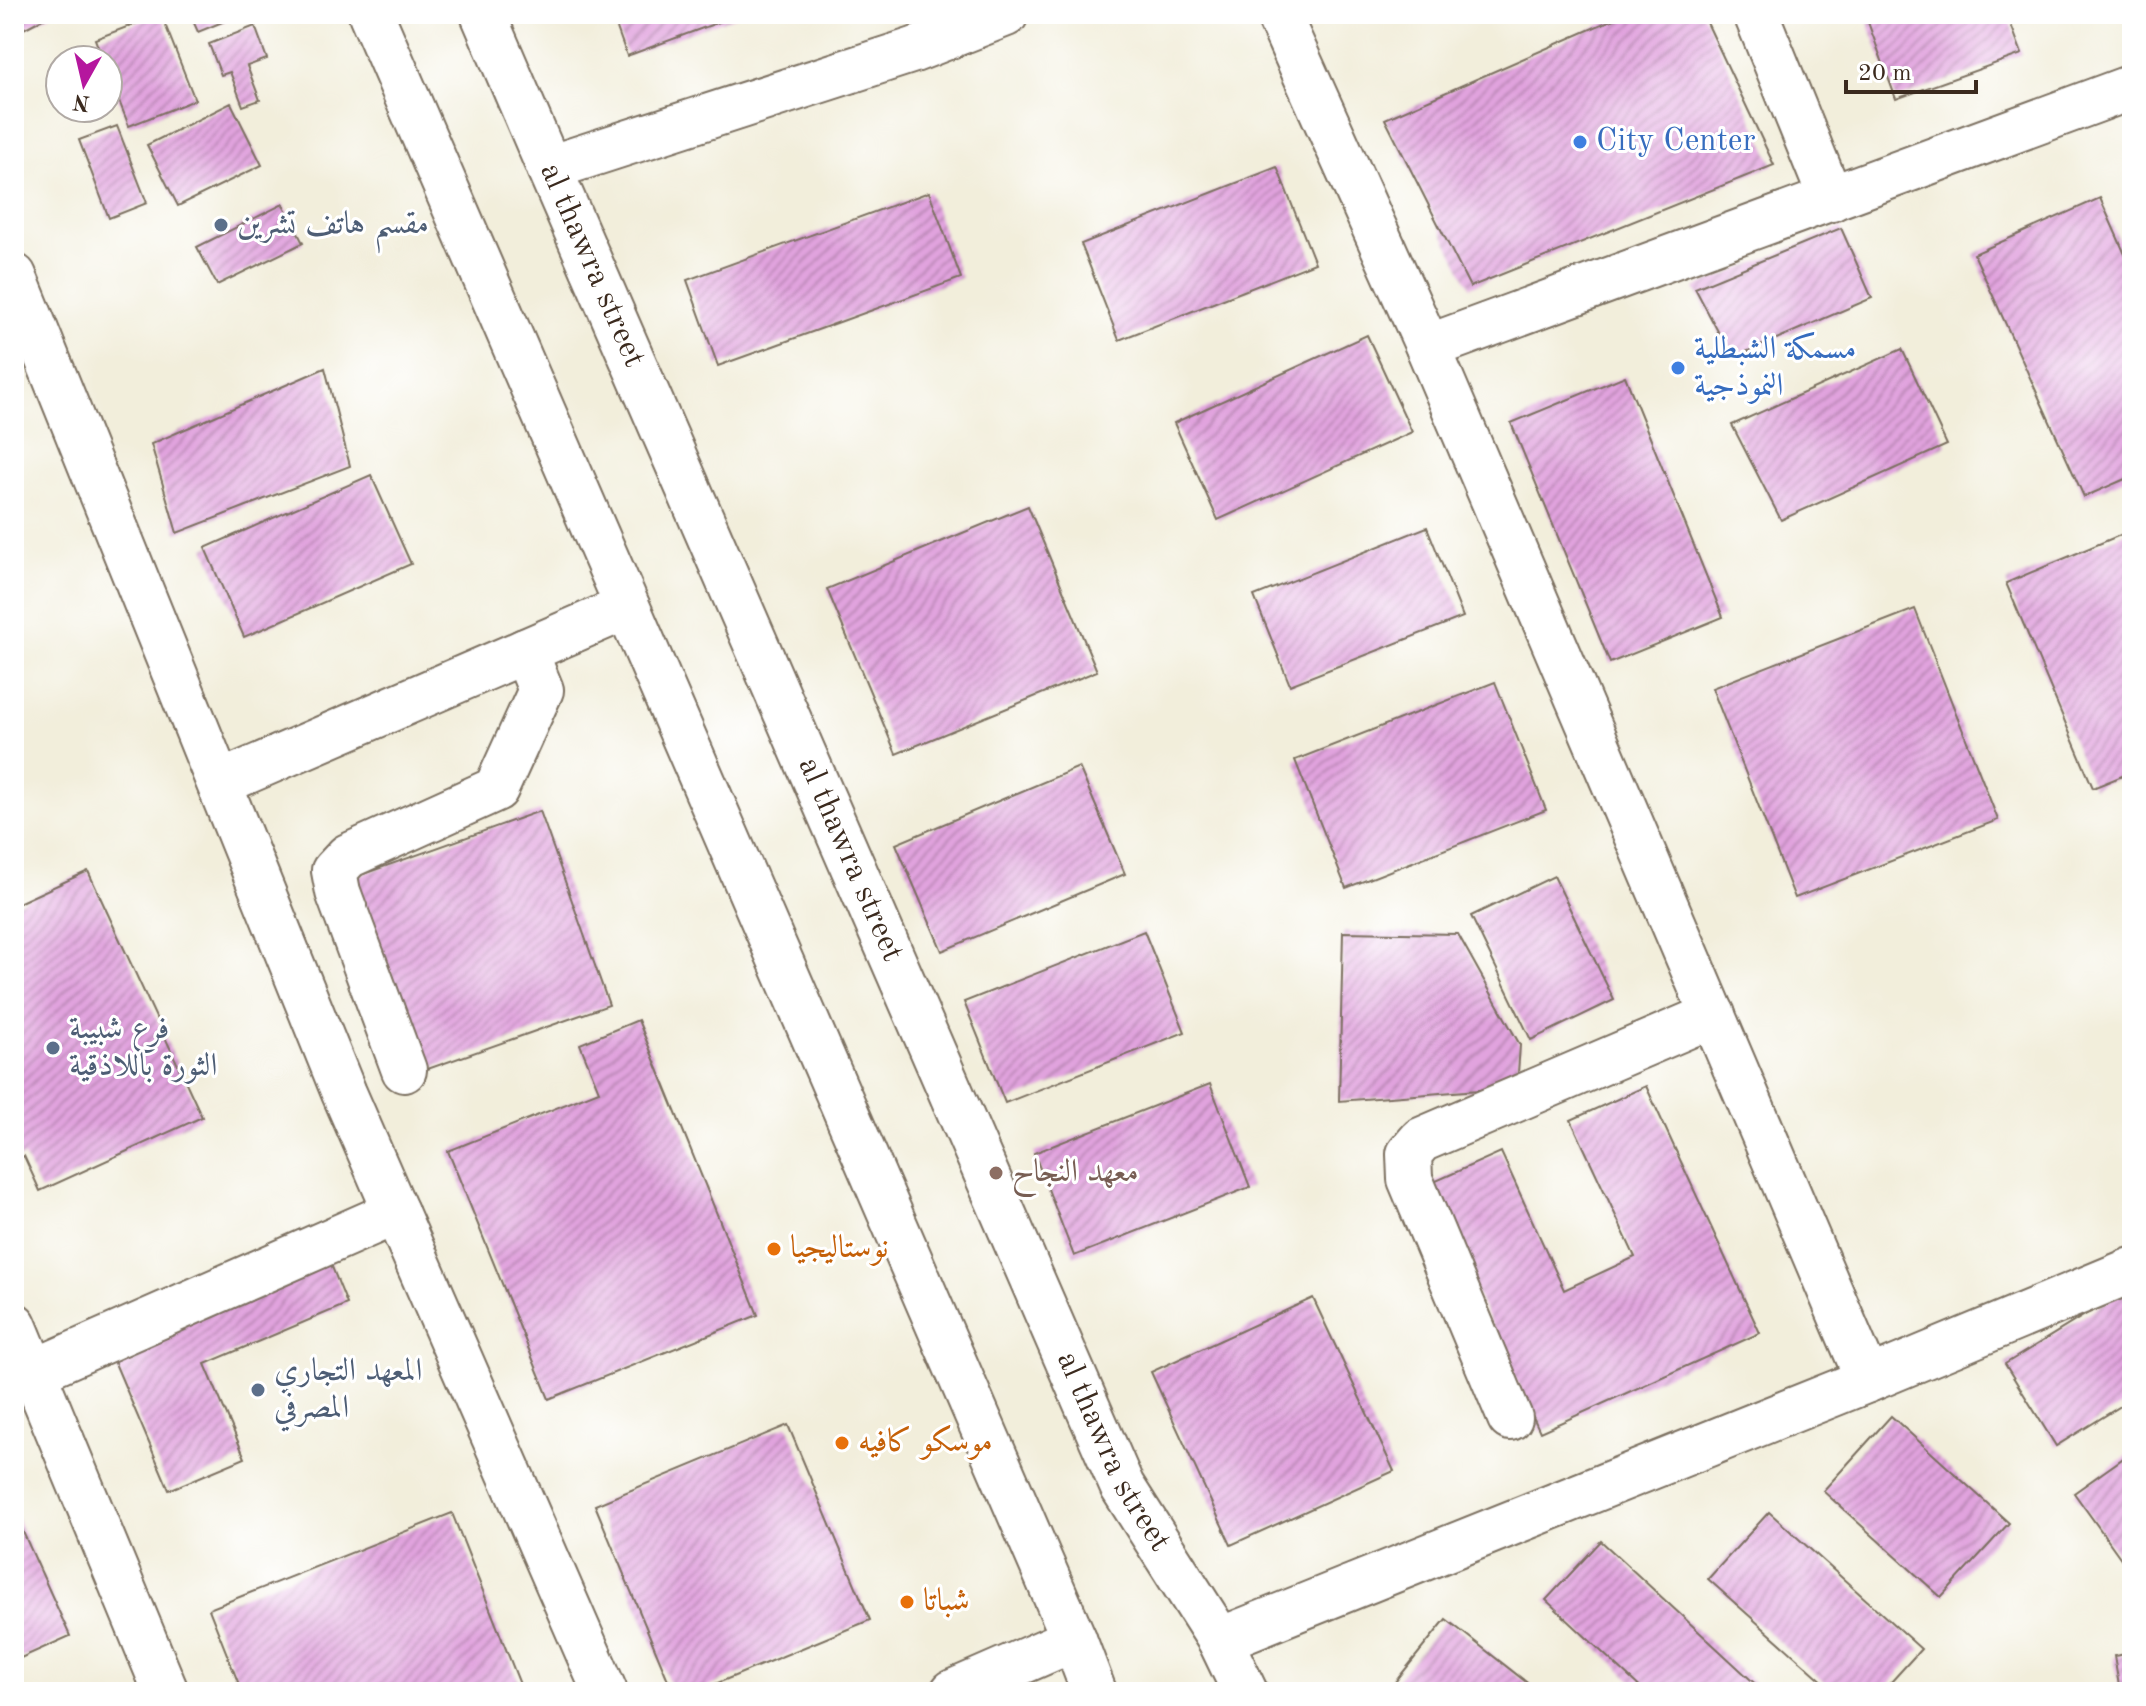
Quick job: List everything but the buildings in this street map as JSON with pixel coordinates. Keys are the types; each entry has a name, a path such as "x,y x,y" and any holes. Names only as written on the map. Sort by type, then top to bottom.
{"street":[{"path":"371,14 1096,1690"},
{"name":"al thawra street","path":"483,14 1122,1486 1220,1640 1245,1692"},
{"path":"549,168 908,32 1006,14"},
{"path":"1278,14 1428,347 1868,1380"},
{"path":"1756,14 1831,199"},
{"path":"1428,347 2132,87"},
{"path":"14,276 344,1093 605,1692"},
{"path":"220,783 627,607"},
{"path":"404,1070 338,892 334,871 348,856 496,789 541,690 525,651"},
{"path":"1510,1418 1410,1179 1409,1154 1421,1140 1713,1015"},
{"path":"33,1372 396,1212"},
{"path":"1213,1692 1220,1640 1868,1380 2132,1270"},
{"path":"14,1325 166,1692"},
{"path":"953,1692 1074,1639"}],"place":[{"name":"City Center","path":"1580,142"},
{"name":"مقسم هاتف تشرين","path":"221,225"},
{"name":"مسمكة الشبطلية النموذجية","path":"1678,368"},
{"name":"فرع شبيبة الثورة باللاذقية","path":"53,1048"},
{"name":"معهد النجاح","path":"996,1173"},
{"name":"نوستاليجيا","path":"774,1249"},
{"name":"المعهد التجاري المصرفي","path":"258,1390"},
{"name":"موسكو كافيه","path":"842,1443"},
{"name":"شباتا","path":"907,1602"}]}
